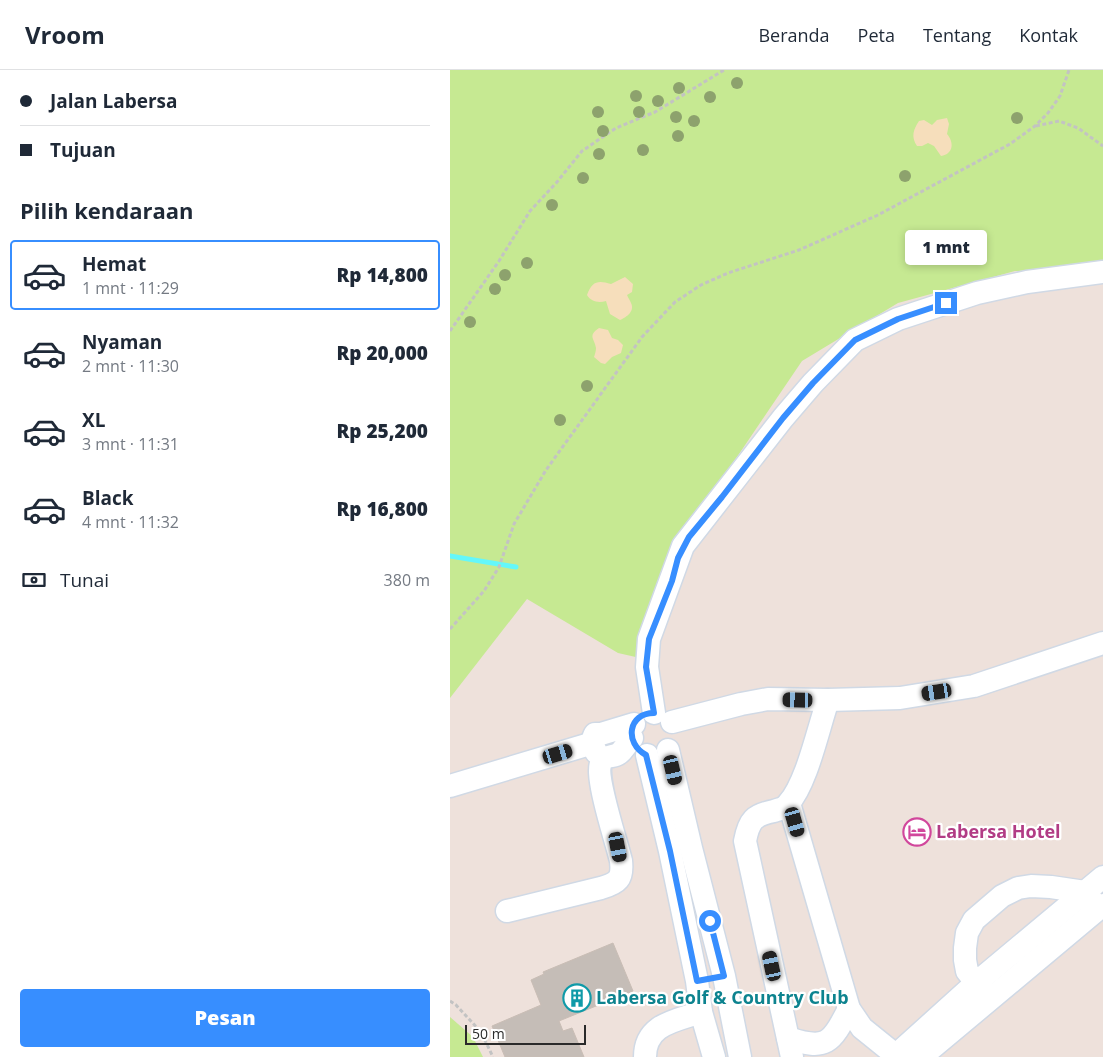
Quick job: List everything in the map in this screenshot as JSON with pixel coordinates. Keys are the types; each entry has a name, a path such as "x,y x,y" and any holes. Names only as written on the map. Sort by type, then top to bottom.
{"street":[{"path":"662,718 646,667 649,639 683,546 783,418 813,383 855,340 898,319 977,293 1027,282 1103,272"},
{"path":"662,718 768,699 900,698 974,686 1103,643"},
{"path":"828,700 804,776 789,803 784,808 760,814 754,818 749,824 746,840 790,1048 815,1045 831,1038 837,1032 849,1009"},
{"path":"450,786 597,752 606,757 617,755 640,717 648,713 662,718 674,729 675,737 673,744 657,753 639,751 634,745 633,731"},
{"path":"507,911 606,886 619,879 622,870 601,788 597,752"},
{"path":"657,753 691,848 724,976 739,1052 713,1054 701,1012 697,981 670,851 657,753"},
{"path":"789,803 849,1009 862,1028 896,1056 983,992 1096,902 1103,877"},
{"path":"983,992 967,971 965,948 967,933 974,920 1002,896 1018,888 1051,886 1096,902"},
{"path":"697,981 724,976"},
{"path":"921,1057 983,992"},
{"path":"645,1057 648,1038 655,1029 701,1012"}],"path":[{"path":"450,331 499,261 530,211 557,182 582,150 616,128 655,112 724,70"},
{"path":"450,629 484,591 499,568 514,524 546,470 642,337 675,302 710,281 799,250 878,215 1010,144 1035,126 1048,113 1060,96 1069,70"},
{"path":"1035,126 1059,122 1078,128 1103,146"},
{"path":"450,1002 456,1005 481,1032 493,1057"}],"green space":[{"path":"450,70 1103,70 1103,268 1015,271 898,303 802,361 737,457 674,541 640,658 618,653 527,599 450,698"},
{"path":"450,1017 473,1037 483,1057 450,1057"}],"sand":[{"path":"947,118 949,124 947,134 952,144 948,153 941,156 934,146 928,143 917,146 913,134 919,121 924,120 932,125 937,120"},
{"path":"625,277 633,284 632,292 627,295 632,309 628,315 620,320 610,314 606,301 595,301 587,295 593,284 602,282 611,284"},
{"path":"599,328 608,330 612,338 618,340 623,345 621,353 612,357 605,364 594,357 596,348 593,333"}],"building":[{"name":"Labersa Golf & Country Club","path":"613,943 633,991 559,1021 563,1031 572,1028 584,1057 505,1057 492,1026 541,1005 531,980 544,974 543,972"}],"waterway":[{"path":"450,556 516,567"}],"place":[{"name":"Labersa Hotel","path":"917,832"},
{"name":"Labersa Golf & Country Club","path":"577,998"}],"route":[{"path":"710,921 724,976 697,981 670,851 646,755 634,745 632,738 635,722 648,713 654,713 646,667 649,639 672,581 678,558 689,537 783,418 813,383 855,340 898,319 946,303"}]}
